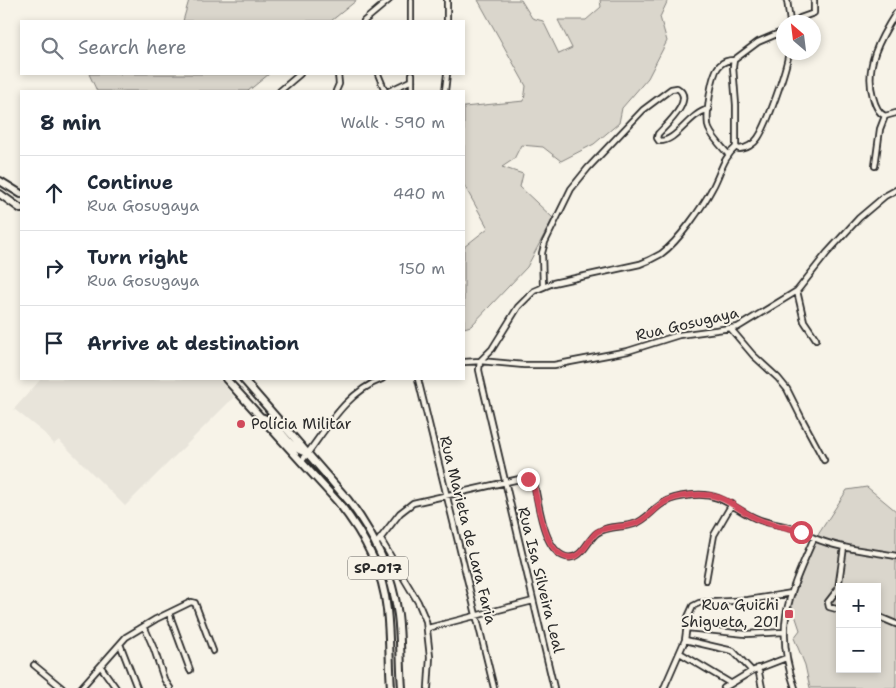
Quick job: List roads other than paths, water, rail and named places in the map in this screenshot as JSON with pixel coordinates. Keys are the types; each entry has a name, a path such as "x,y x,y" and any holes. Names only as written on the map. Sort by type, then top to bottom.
{"highway":[{"path":"0,181 20,193"},
{"path":"0,194 20,208"},
{"name":"SP-017","path":"227,380 350,517 370,550 379,570 387,609 391,688"},
{"name":"SP-017","path":"244,380 340,491 378,542 389,574 396,606 400,638 402,688"},
{"path":"261,418 270,420 298,450 308,454"},
{"path":"309,470 307,464 311,462 331,485 340,491"}],"street":[{"path":"365,20 388,0"},
{"path":"411,0 411,20"},
{"path":"447,0 447,20"},
{"path":"787,0 789,15"},
{"path":"808,15 814,13 814,0"},
{"path":"374,13 374,20"},
{"path":"885,116 878,111 874,103 870,88 870,78 875,51 896,13"},
{"path":"728,154 709,131 708,123 712,85 718,67 724,62 734,60 758,42 776,34"},
{"path":"734,60 737,148"},
{"path":"480,361 492,349 518,307 534,291 542,286 640,264 651,260 670,246 710,193 728,154 737,148 742,149 750,146 760,134 776,94 787,60"},
{"path":"281,90 299,75"},
{"path":"336,90 339,84 338,75"},
{"path":"379,75 386,90"},
{"path":"412,75 412,90"},
{"path":"444,90 447,75"},
{"path":"389,90 412,80"},
{"path":"542,286 542,252 545,242 566,197 588,168 643,110 671,89 677,88 680,90 683,95 682,103 675,116 658,134 657,138 659,141 665,141 674,137 694,116 709,109"},
{"path":"885,116 896,113"},
{"path":"875,166 880,129 885,116"},
{"name":"Rua Gosugaya","path":"465,362 480,361 524,366 554,365 628,350 696,332 738,327 751,321 797,291 847,231 875,204 896,190"},
{"path":"797,291 804,321 816,339"},
{"path":"731,329 790,393 824,460"},
{"name":"Rua Isa Silveira Leal","path":"480,361 480,376 554,688"},
{"path":"301,462 342,407 355,394 369,384 379,380"},
{"name":"Rua Marieta de Lara Faria","path":"418,380 494,688"},
{"path":"428,688 430,657 428,628 418,602 378,542 400,513 408,506 421,500 524,478 531,480 548,538 556,550 570,558 579,555 593,536 600,531 610,527 635,524 660,505 674,498 709,495 732,504 757,519 794,529 814,538 896,556"},
{"path":"706,580 714,535 732,504"},
{"path":"795,688 786,658 784,620 792,593 814,538"},
{"path":"839,583 844,546"},
{"path":"836,592 828,602 828,607 836,609"},
{"path":"665,688 685,640 690,611 693,606 792,593"},
{"path":"428,628 533,601"},
{"path":"81,688 102,667 126,637 191,602 195,603 213,651"},
{"path":"169,613 190,670"},
{"path":"881,618 896,624"},
{"path":"144,626 164,680 170,688"},
{"path":"687,628 746,634 784,632"},
{"path":"685,640 733,651 752,670"},
{"path":"120,644 137,688"},
{"path":"680,653 730,683"},
{"path":"724,688 752,670 786,658"},
{"path":"34,665 62,688"},
{"path":"102,667 116,688"},
{"path":"758,668 762,688"}],"place":[{"name":"Polícia Militar","path":"241,424"},
{"name":"Rua Guichi Shigueta, 201","path":"789,614"}]}
